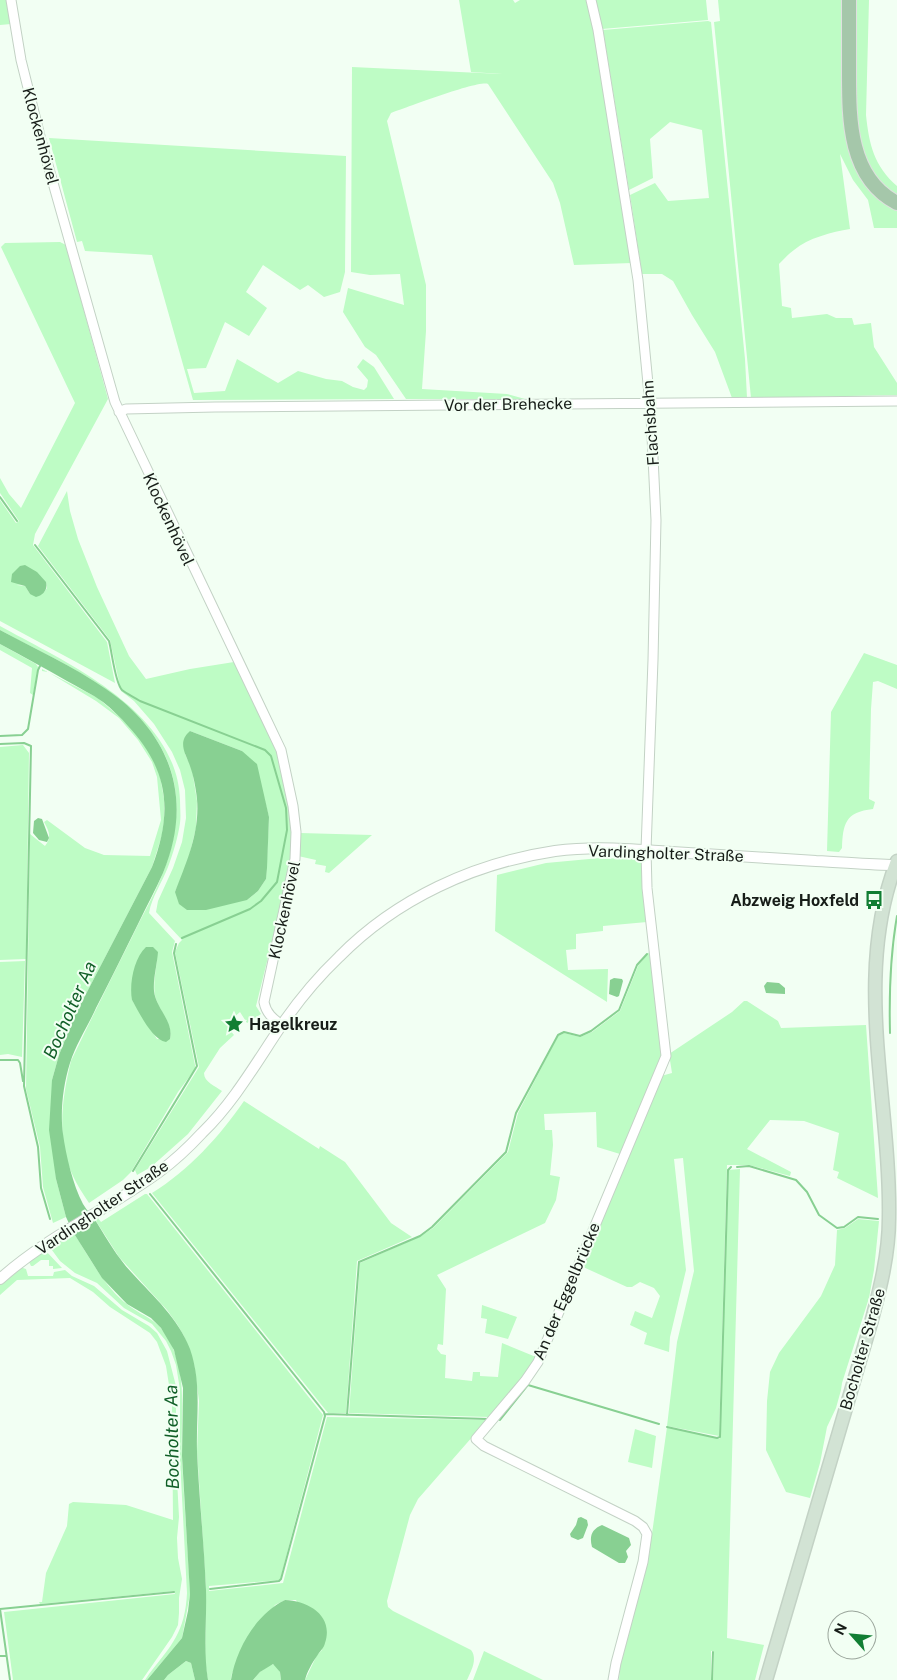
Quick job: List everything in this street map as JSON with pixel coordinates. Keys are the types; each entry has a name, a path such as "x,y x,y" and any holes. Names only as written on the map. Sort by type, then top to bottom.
{"main road":[{"path":"849,0 849,101 855,149 862,168 871,181 884,195 897,202"},
{"name":"Bocholter Straße","path":"766,1680 871,1323 879,1294 886,1254 889,1208 876,1014 876,968 884,902 896,863"}],"street":[{"name":"Klockenhövel","path":"11,0 21,60 33,107 119,412 281,750 295,824 295,859 264,1002 265,1009 269,1015 282,1025"},
{"name":"Flachsbahn","path":"591,0 598,30 638,280 650,402 656,520 646,850"},
{"name":"Vor der Brehecke","path":"119,412 126,410 215,407 897,401"},
{"name":"Vardingholter Straße","path":"0,1280 18,1264 69,1228 160,1171 204,1132 245,1081 309,988 352,944 390,914 422,894 492,865 557,851 616,848 896,863"},
{"name":"An der Eggelbrücke","path":"613,1680 643,1562 647,1534 636,1521 484,1446 476,1439 538,1362 666,1056 646,888 646,850"}],"shaded area":[{"path":"0,0 7,0 11,24 0,25"},
{"path":"459,0 513,0 515,3 520,0 586,0 594,33 632,263 574,265 560,203 553,183 488,84 457,90 391,113 387,121 426,285 426,331 422,389 507,394 525,399 406,399 376,355 365,347 343,312 348,288 404,305 400,274 370,275 351,272 352,67 502,74 471,72"},
{"path":"595,0 706,0 708,20 602,29"},
{"path":"718,0 844,0 848,140 897,209 897,228 874,228 868,200 853,180 840,154 850,229 806,242 779,264 782,306 791,308 792,318 827,314 836,318 852,318 854,325 871,323 874,347 897,383 897,395 751,398 714,22 720,21"},
{"path":"853,0 869,0 867,126 874,154 883,171 897,186 897,196 880,182 868,168 862,155 855,117"},
{"path":"711,22 745,359 747,398 732,398 715,352 673,281 662,274 642,274 630,195 655,183 668,201 709,198 702,130 670,122 650,139 653,178 629,190 603,30"},
{"path":"49,138 346,156 345,272 340,292 324,297 308,285 300,290 263,265 246,292 267,308 249,336 225,322 206,368 187,369 194,393 225,391 237,359 278,383 298,371 326,379 342,381 364,390 367,387 368,380 357,367 363,359 374,367 394,399 193,400 152,255 85,251 82,241 77,242"},
{"path":"60,242 66,245 108,399 35,534 33,545 107,642 115,683 0,621 0,500 16,523 19,521 0,493 0,478 9,494 21,508 75,403 1,247 5,243","holes":["46,582 47,588 44,592 30,594 25,586 17,585"]},
{"path":"67,491 70,511 78,539 97,587 129,656 146,679 234,662 278,754 290,810 292,860 256,1006 261,1014 247,1023 240,1012 232,1019 229,1029 234,1035 220,1048 204,1073 208,1081 222,1091 188,1134 151,1167 137,1175 135,1170 199,1067 175,952 182,940 156,912 158,901 182,842 186,818 185,790 180,770 172,752 154,724 134,701 121,691 110,640 38,546","holes":["190,731 242,751 263,794 269,817 266,879 258,891 247,900 175,892 187,865 196,828 197,801 192,769 185,754"]},
{"path":"25,565 37,572 46,582 46,590 39,596 36,597 30,594 25,586 11,582 12,574 20,566"},
{"path":"0,626 86,674 114,694 139,716 160,740 174,768 180,800 180,820 175,845 149,913 175,941 172,952 195,1069 178,1092 131,1172 123,1180 89,1203 73,1176 64,1148 62,1119 65,1089 71,1061 164,870 172,845 176,822 176,799 173,778 166,757 155,737 121,701 93,680 0,630","holes":["157,959 154,984 155,994 170,1028 170,1039 157,1039 132,1000"]},
{"path":"0,630 80,673 106,689 128,707 147,726 161,747 170,770 176,794 176,819 172,846 163,873 73,1056 64,1089 62,1126 70,1170 83,1204 122,1261 157,1299 179,1327 194,1362 198,1400 197,1451 206,1590 205,1646 208,1680 195,1680 191,1663 186,1661 164,1680 147,1680 182,1638 190,1594 182,1456 183,1388 174,1350 161,1328 151,1318 127,1304 102,1278 73,1232 66,1217 56,1179 49,1130 52,1080 59,1055 74,1017 152,867 163,828 163,792 159,775 152,759 142,742 119,717 94,696 0,644"},
{"path":"0,644 36,664 38,667 33,695 30,693 32,668 0,650"},
{"path":"864,653 897,665 897,689 878,681 873,682 869,799 875,802 873,809 851,816 843,832 842,848 839,852 827,851 831,712"},
{"path":"49,673 98,698 139,737 150,753 160,775 164,799 162,835 152,867 74,1017 59,1055 52,1080 56,1179 66,1217 53,1223 43,1187 40,1147 26,1089 30,834 45,846 49,837 44,822 47,820 85,848 104,855 150,856 161,820 157,777 152,762 138,740 119,718 96,701"},
{"path":"190,731 242,751 257,764 269,817 266,879 258,891 247,900 206,910 187,910 179,904 175,892 184,870 196,824 197,799 192,773 183,745"},
{"path":"23,745 29,753 26,959 0,960 0,747"},
{"path":"38,818 42,819 49,838 47,842 39,840 33,833 34,821"},
{"path":"300,833 372,835 329,873 325,872 326,866 315,864 316,860 298,856"},
{"path":"600,858 640,859 642,862 647,922 603,926 603,931 576,934 576,949 566,950 568,970 608,969 607,1002 495,931 497,875 546,863"},
{"path":"146,947 153,947 158,952 154,991 171,1033 170,1039 166,1042 151,1031 132,1000 133,972 138,958"},
{"path":"650,951 662,1054 620,1154 597,1147 596,1112 544,1114 545,1130 552,1130 553,1145 550,1175 560,1177 556,1200 545,1223 437,1275 446,1289 443,1345 438,1344 437,1349 441,1354 446,1355 445,1378 472,1381 473,1372 480,1372 480,1376 498,1377 502,1343 536,1357 524,1376 489,1417 349,1413 360,1263 421,1236 433,1228 508,1152 518,1113 558,1036 564,1033 580,1037 592,1032 620,1011 638,966"},
{"path":"25,961 22,1057 8,1054 0,1055 0,962"},
{"path":"614,978 622,979 623,981 619,996 617,997 609,994 610,980"},
{"path":"767,982 779,983 785,988 785,994 766,993 764,986"},
{"path":"744,1001 747,1001 778,1021 781,1028 866,1025 878,1198 837,1178 839,1172 833,1170 839,1133 804,1121 770,1120 747,1149 791,1172 790,1176 749,1165 727,1165 719,1436 667,1426 677,1342 694,1271 683,1158 674,1159 686,1270 670,1337 669,1352 644,1344 647,1333 630,1325 635,1311 652,1318 660,1296 654,1288 640,1282 632,1287 627,1287 581,1266 661,1076 672,1073 669,1054 732,1012"},
{"path":"244,1101 319,1149 320,1146 345,1162 391,1223 412,1237 357,1261 346,1413 328,1413 152,1193 203,1152"},
{"path":"740,1169 727,1638 764,1645 755,1680 713,1680 714,1651 711,1651 711,1680 619,1680 620,1667 648,1562 667,1427 720,1439 728,1170"},
{"path":"147,1194 323,1415 280,1580 209,1586 209,1591 283,1583 327,1417 487,1420 418,1499 410,1515 387,1601 388,1607 393,1611 471,1650 474,1661 467,1680 305,1680 317,1655 322,1650 296,1600 285,1600 275,1605 232,1673 231,1680 208,1680 205,1662 206,1588 197,1451 199,1401 194,1364 184,1336 177,1324 167,1310 119,1257 96,1221 98,1218 101,1222"},
{"path":"858,1219 879,1221 874,1270 869,1298 836,1408 827,1427 820,1463 810,1498 786,1492 766,1450 767,1401 770,1372 779,1353 821,1296 835,1265 837,1230 845,1228"},
{"path":"73,1232 98,1271 119,1298 154,1322 163,1331 175,1352 179,1367 182,1396 182,1457 190,1594 182,1638 147,1680 145,1680 176,1637 186,1606 187,1593 180,1459 180,1390 176,1365 166,1341 152,1324 124,1308 97,1283 75,1273 60,1261 49,1246"},
{"path":"45,1250 62,1268 53,1269 53,1266 49,1266 49,1260 41,1260 31,1266 29,1262"},
{"path":"20,1267 26,1269 28,1276 53,1276 54,1272 65,1270 72,1276 94,1286 122,1310 157,1333 167,1351 176,1386 176,1460 179,1517 177,1538 182,1579 178,1625 172,1637 142,1680 13,1680 4,1612 175,1594 174,1591 40,1604 39,1602 42,1602 46,1573 67,1526 69,1504 73,1502 126,1505 173,1520 172,1404 166,1366 157,1342 150,1333 70,1278 17,1280 0,1295 0,1284"},
{"path":"482,1305 517,1317 508,1339 485,1333 487,1319 481,1318"},
{"path":"635,1429 656,1436 652,1468 628,1462"},
{"path":"581,1517 587,1520 588,1525 583,1538 578,1540 571,1537 570,1534 578,1518"},
{"path":"602,1525 629,1538 631,1545 626,1551 628,1557 625,1563 619,1563 592,1547 592,1533"},
{"path":"285,1600 303,1603 311,1607 323,1618 326,1625 327,1633 324,1645 305,1680 281,1680 280,1672 273,1664 260,1672 253,1680 231,1680 237,1656 256,1623 275,1606"},
{"path":"484,1651 543,1680 473,1680"},
{"path":"186,1661 191,1663 195,1680 164,1680 168,1675"},
{"path":"271,1664 276,1665 280,1672 281,1680 253,1680 260,1672"}],"waterway":[{"path":"0,497 17,521"},
{"path":"35,545 109,641 116,674 122,690 140,701 265,750 271,756 286,808 287,830 277,882 261,901 250,909 182,938"},
{"path":"0,736 22,735 28,729 40,666"},
{"path":"0,744 24,743 31,746 24,1086 38,1147 41,1188 50,1219"},
{"path":"890,1033 891,974 897,916"},
{"path":"133,1171 197,1066 174,953 176,944"},
{"path":"347,1415 359,1262 420,1236 432,1227 506,1152 516,1113 558,1035 564,1032 580,1036 591,1031 619,1010 637,965 647,954"},
{"path":"0,1060 18,1060 23,1081"},
{"path":"737,1167 749,1166 796,1180 807,1192 819,1215 837,1228 844,1227 858,1217 878,1219"},
{"path":"667,1427 717,1438 720,1437 728,1170 731,1167"},
{"path":"150,1194 324,1412 325,1416 281,1579 279,1581 210,1589"},
{"path":"500,1420 528,1385 659,1424"},
{"path":"325,1414 488,1419"},
{"path":"0,1609 174,1592"},
{"path":"0,1609 10,1680"},
{"path":"712,1680 713,1652"},
{"path":"0,1656 6,1656"}],"place":[{"name":"Abzweig Hoxfeld","path":"874,900"},
{"name":"Hagelkreuz","path":"234,1024"}],"water label":[{"name":"Bocholter Aa","path":"70,1010"},
{"name":"Bocholter Aa","path":"172,1437"}]}
